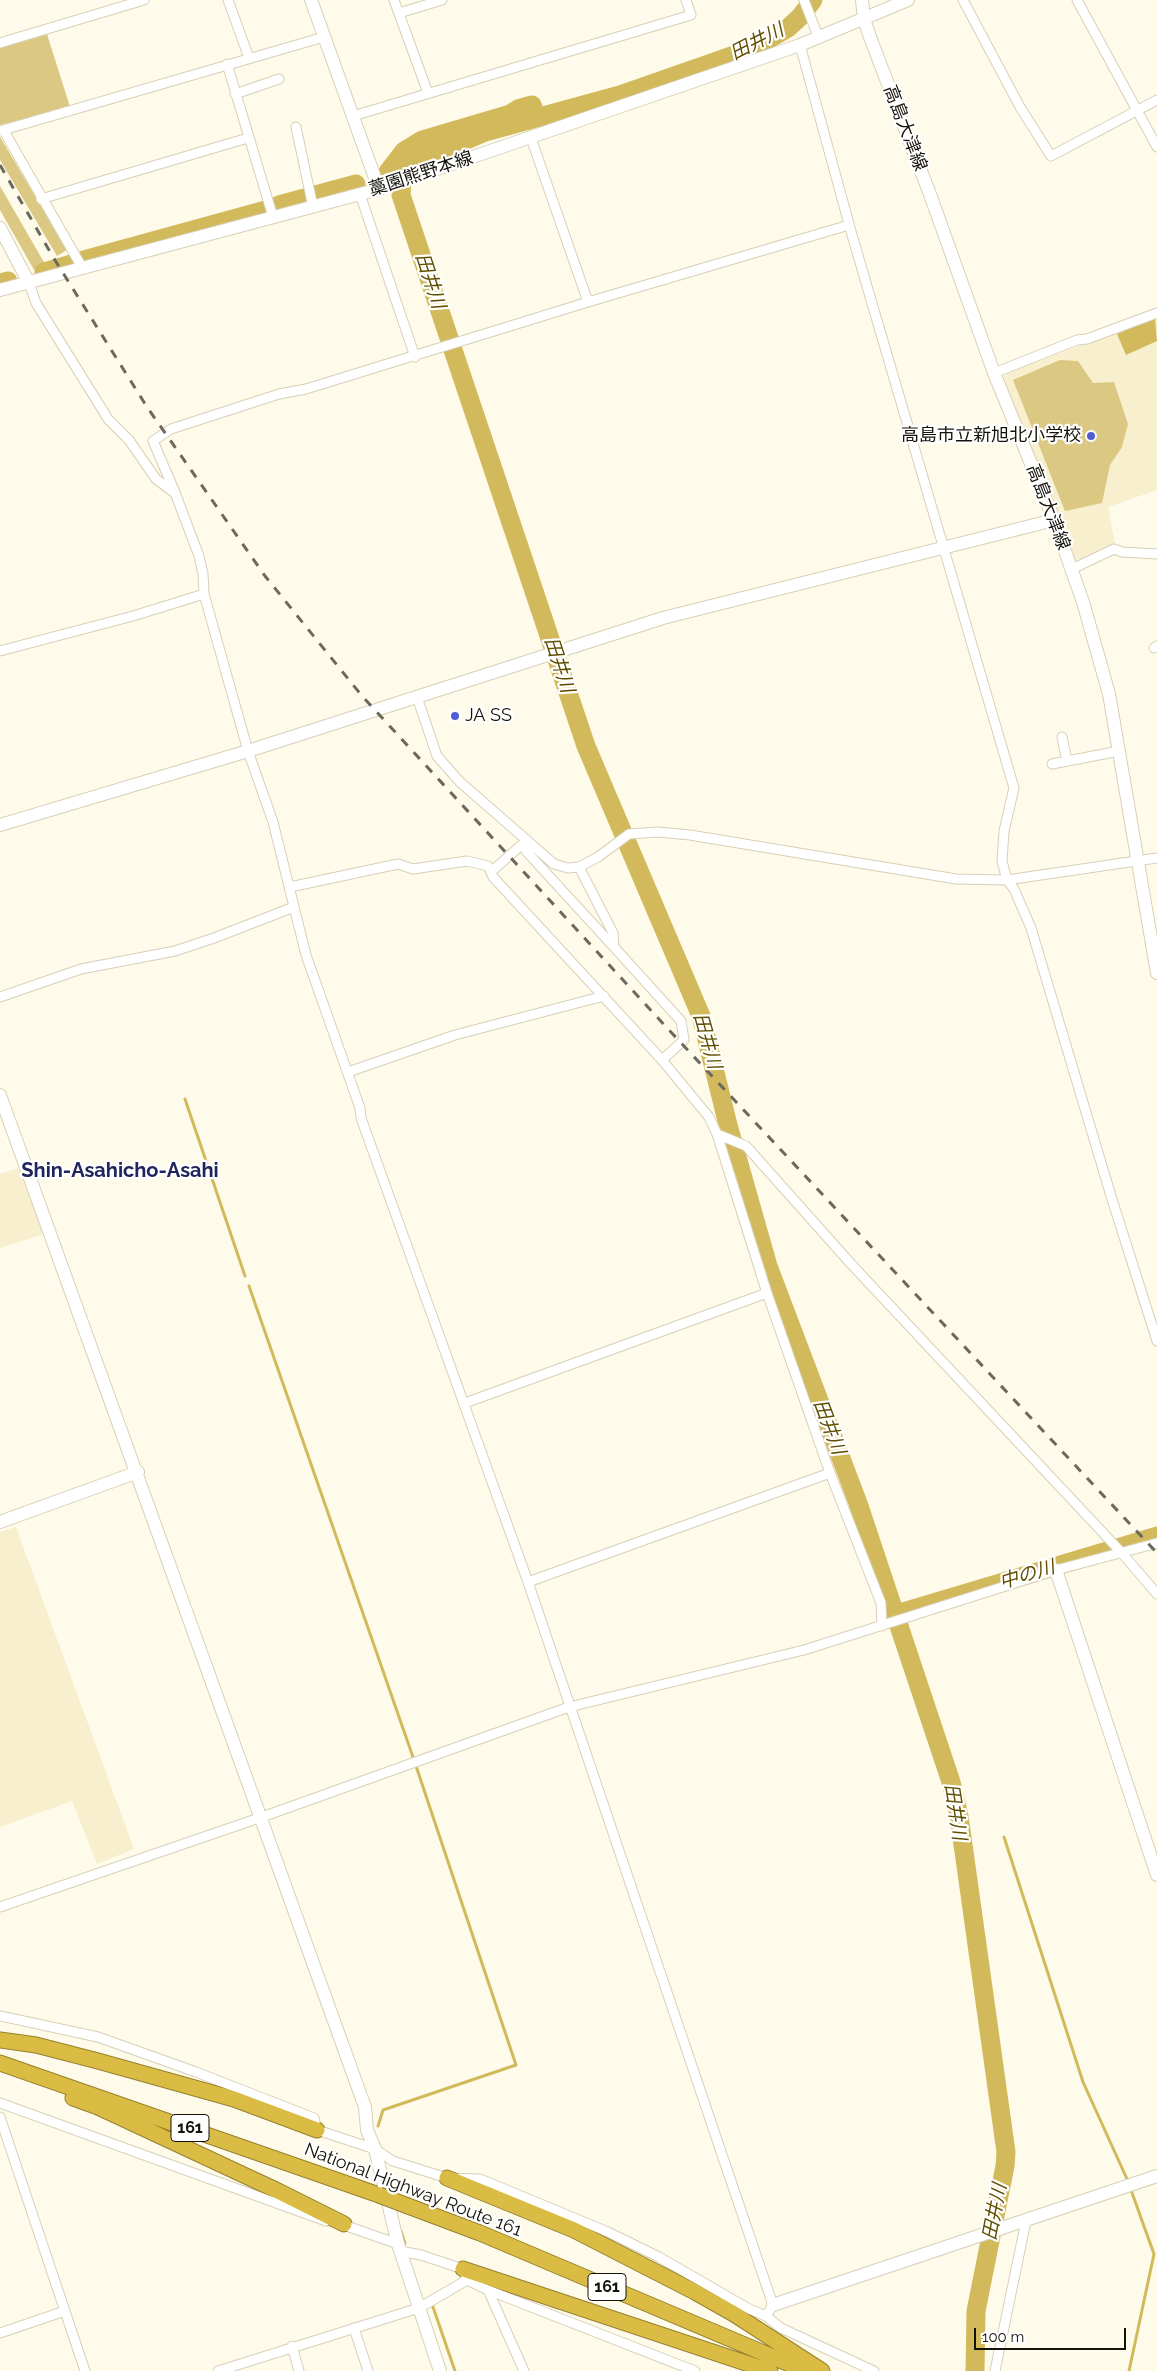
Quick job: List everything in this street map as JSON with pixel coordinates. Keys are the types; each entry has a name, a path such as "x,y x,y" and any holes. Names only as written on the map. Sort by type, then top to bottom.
{"highway":[{"path":"0,2040 36,2045 234,2099 317,2130"},
{"name":"National Highway Route 161","path":"0,2063 380,2195 480,2233 806,2371"},
{"path":"0,2072 98,2107 344,2224"},
{"path":"447,2178 574,2230 695,2292 734,2314 822,2371"},
{"path":"465,2274 770,2371"}],"street":[{"path":"0,43 144,0"},
{"path":"228,0 249,58"},
{"path":"311,0 353,116 385,187"},
{"path":"394,0 428,94"},
{"path":"399,13 442,0"},
{"path":"353,116 691,15 686,0"},
{"path":"804,0 818,36"},
{"name":"高島大津線","path":"862,0 864,19 994,373 1072,569 1107,688 1157,973"},
{"name":"藁園熊野本線","path":"0,290 29,284 273,218 312,199 360,194 385,187 800,45 908,0"},
{"path":"963,0 1020,107 1051,156 1157,100"},
{"path":"1077,0 1157,147"},
{"path":"82,269 2,131 324,37"},
{"path":"800,45 849,226 942,549 1014,788 1004,831 1002,861 1007,880 1014,889 1031,928 1107,1184 1157,1341"},
{"path":"227,64 273,218"},
{"path":"235,94 279,78"},
{"path":"296,127 312,199"},
{"path":"42,199 248,138"},
{"path":"531,138 588,302"},
{"path":"360,194 415,357"},
{"path":"772,2305 528,1582 361,1118 348,1072 306,955 273,822 248,752 204,594 203,574 199,556 176,494 153,441 171,429 279,394 306,390 588,302 849,226"},
{"path":"0,228 29,284 36,304 108,419 129,440 156,479 176,494"},
{"path":"994,373 1077,340 1087,339 1157,313"},
{"path":"0,825 248,752 663,618 1054,520"},
{"path":"1072,569 1114,549 1122,552 1157,554"},
{"path":"0,651 132,616 204,594"},
{"path":"417,697 437,756 460,782 554,864 568,868 579,867 598,857 628,834 658,832 690,835 956,878 1007,880 1157,858"},
{"path":"1062,737 1067,761"},
{"path":"1052,764 1119,751"},
{"path":"491,872 527,840"},
{"path":"527,840 526,851 682,1021 684,1040 662,1060"},
{"path":"290,887 398,864 413,869 467,861 488,866 493,876 662,1060 709,1117 720,1136 767,1292 830,1473 881,1604 882,1626"},
{"path":"579,867 613,933 614,947"},
{"path":"0,997 81,968 175,951 294,908"},
{"path":"348,1072 455,1035 604,996"},
{"path":"0,1095 138,1472 366,2107 367,2130 376,2149 399,2248 440,2371"},
{"path":"720,1136 746,1146 852,1265 1121,1552 1157,1594"},
{"path":"465,1403 767,1292"},
{"path":"0,1522 138,1472"},
{"path":"528,1582 830,1473"},
{"path":"0,1907 262,1817 569,1707 804,1650 1056,1570 1157,1543"},
{"path":"1056,1570 1157,1875"},
{"path":"0,2016 98,2038 196,2072 314,2118 317,2130 376,2149 393,2161 447,2178 480,2178 600,2229 659,2258 749,2309 766,2316 782,2330 874,2371"},
{"path":"0,2103 323,2221 344,2224 465,2274 488,2290 695,2371"},
{"path":"0,2117 85,2371"},
{"path":"766,2316 772,2305 1157,2176"},
{"path":"995,2371 1026,2221"},
{"path":"218,2371 292,2346 419,2308 465,2274"},
{"path":"488,2290 524,2371"},
{"path":"0,2333 65,2311"},
{"path":"354,2328 368,2371"},
{"path":"292,2346 299,2371"}],"shaded area":[{"path":"47,34 70,107 0,125 0,48"},
{"path":"0,137 67,250 57,256 0,160"},
{"path":"0,186 45,264 34,270 0,210"},
{"name":"高島市立新旭北小学校","path":"1157,316 1157,490 1108,507 1115,544 1075,561 1002,378 1008,373"},
{"path":"1155,318 1157,341 1126,355 1117,334"},
{"path":"1060,360 1078,361 1093,383 1114,382 1128,424 1122,447 1110,465 1102,503 1065,511 1013,380"},
{"path":"18,1168 44,1234 0,1248 0,1174"},
{"path":"16,1527 134,1849 97,1864 72,1801 0,1827 0,1532"}],"waterway":[{"name":"田井川","path":"813,0 800,17 788,28 740,53 620,95 485,132 457,144 414,158 406,165 402,177 401,195 586,746 701,1016 728,1125 768,1266 858,1503 951,1782 959,1816 1006,2152 1005,2166 976,2311 975,2371"},
{"path":"388,172 404,151 422,140 510,114 518,109 532,105 537,118"},
{"path":"279,205 356,184"},
{"path":"84,260 266,210"},
{"path":"44,272 74,263"},
{"path":"0,283 8,281"},
{"path":"185,1099 245,1276"},
{"path":"249,1286 414,1760"},
{"name":"中の川","path":"896,1614 1157,1536"},
{"path":"378,2126 383,2110 516,2065 416,1766"},
{"path":"1004,1837 1083,2082 1127,2179"},
{"path":"389,2177 393,2196"},
{"path":"1129,2371 1154,2254 1131,2190"},
{"path":"401,2231 405,2243"},
{"path":"432,2304 455,2371"}],"railway":[{"path":"0,165 53,257 147,407 265,576 362,696 669,1030 1157,1553"}],"place":[{"name":"高島市立新旭北小学校","path":"1091,436"},
{"name":"JA SS","path":"455,716"}],"district":[{"name":"Shin-Asahicho-Asahi","path":"120,1171"}]}
